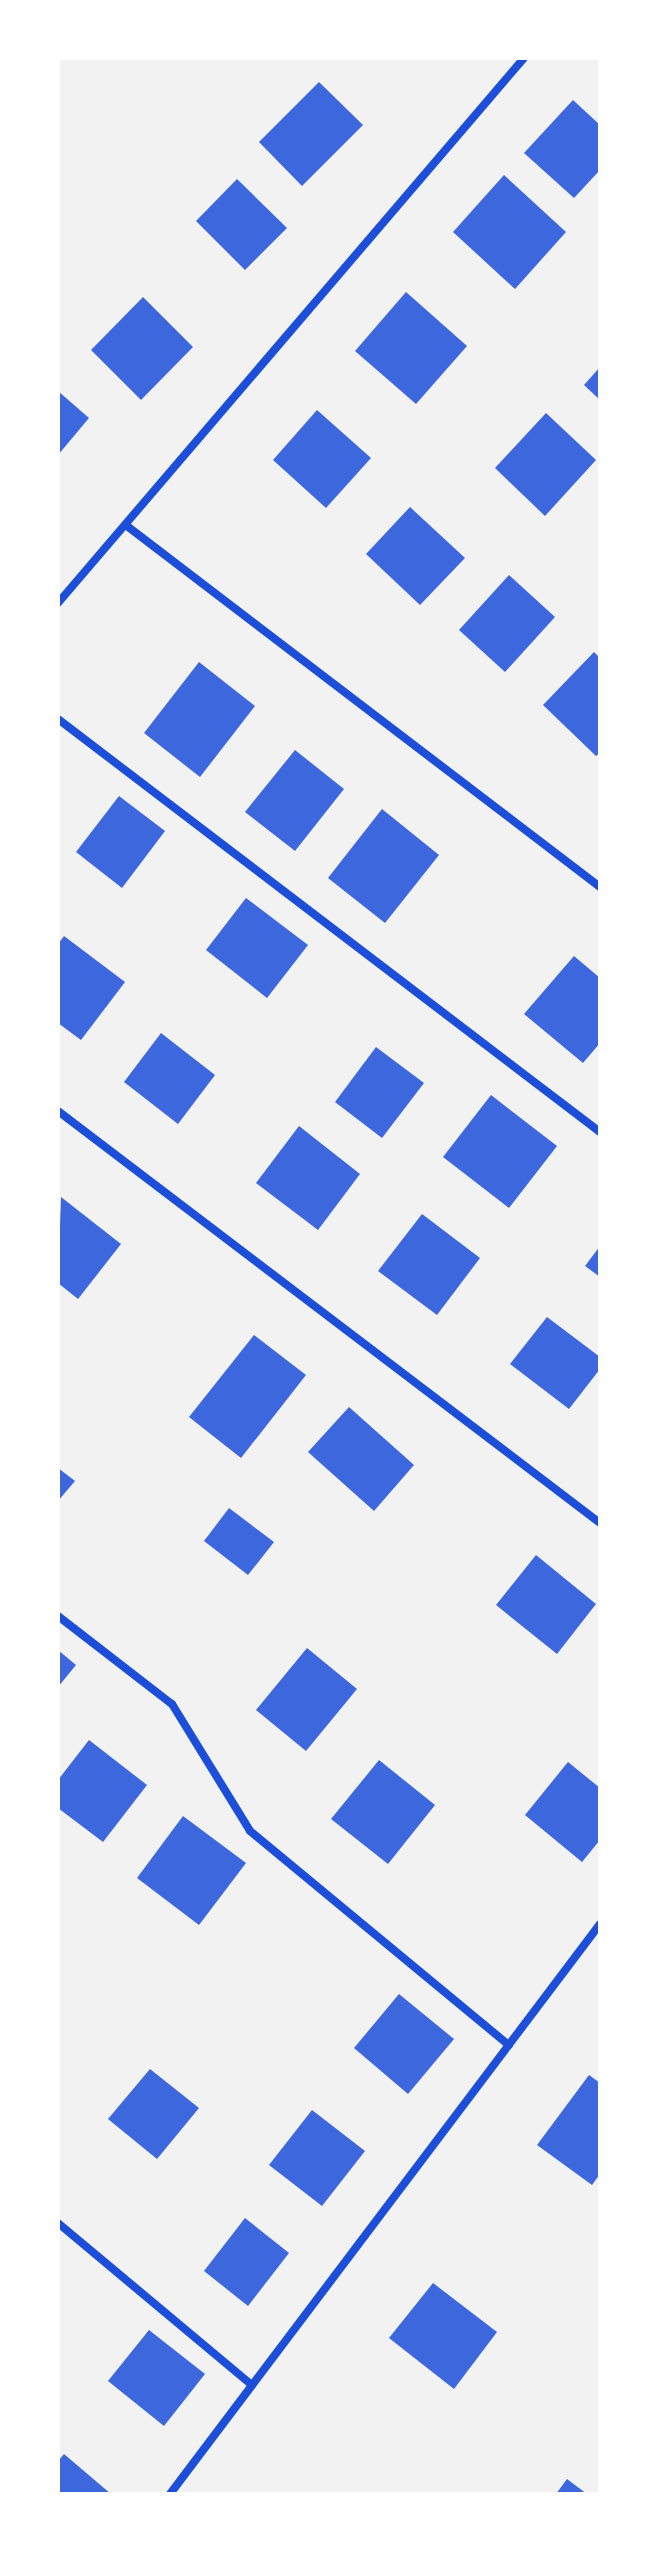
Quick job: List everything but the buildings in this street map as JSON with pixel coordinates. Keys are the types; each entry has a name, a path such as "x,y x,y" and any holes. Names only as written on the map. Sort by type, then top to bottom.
{"street":[{"path":"58,603 127,526 524,58"},
{"path":"127,526 600,887"},
{"path":"58,719 600,1132"},
{"path":"58,1111 600,1523"},
{"path":"58,1616 172,1704 250,1831 509,2045"},
{"path":"170,2494 600,1924"},
{"path":"58,2223 252,2385"}]}
